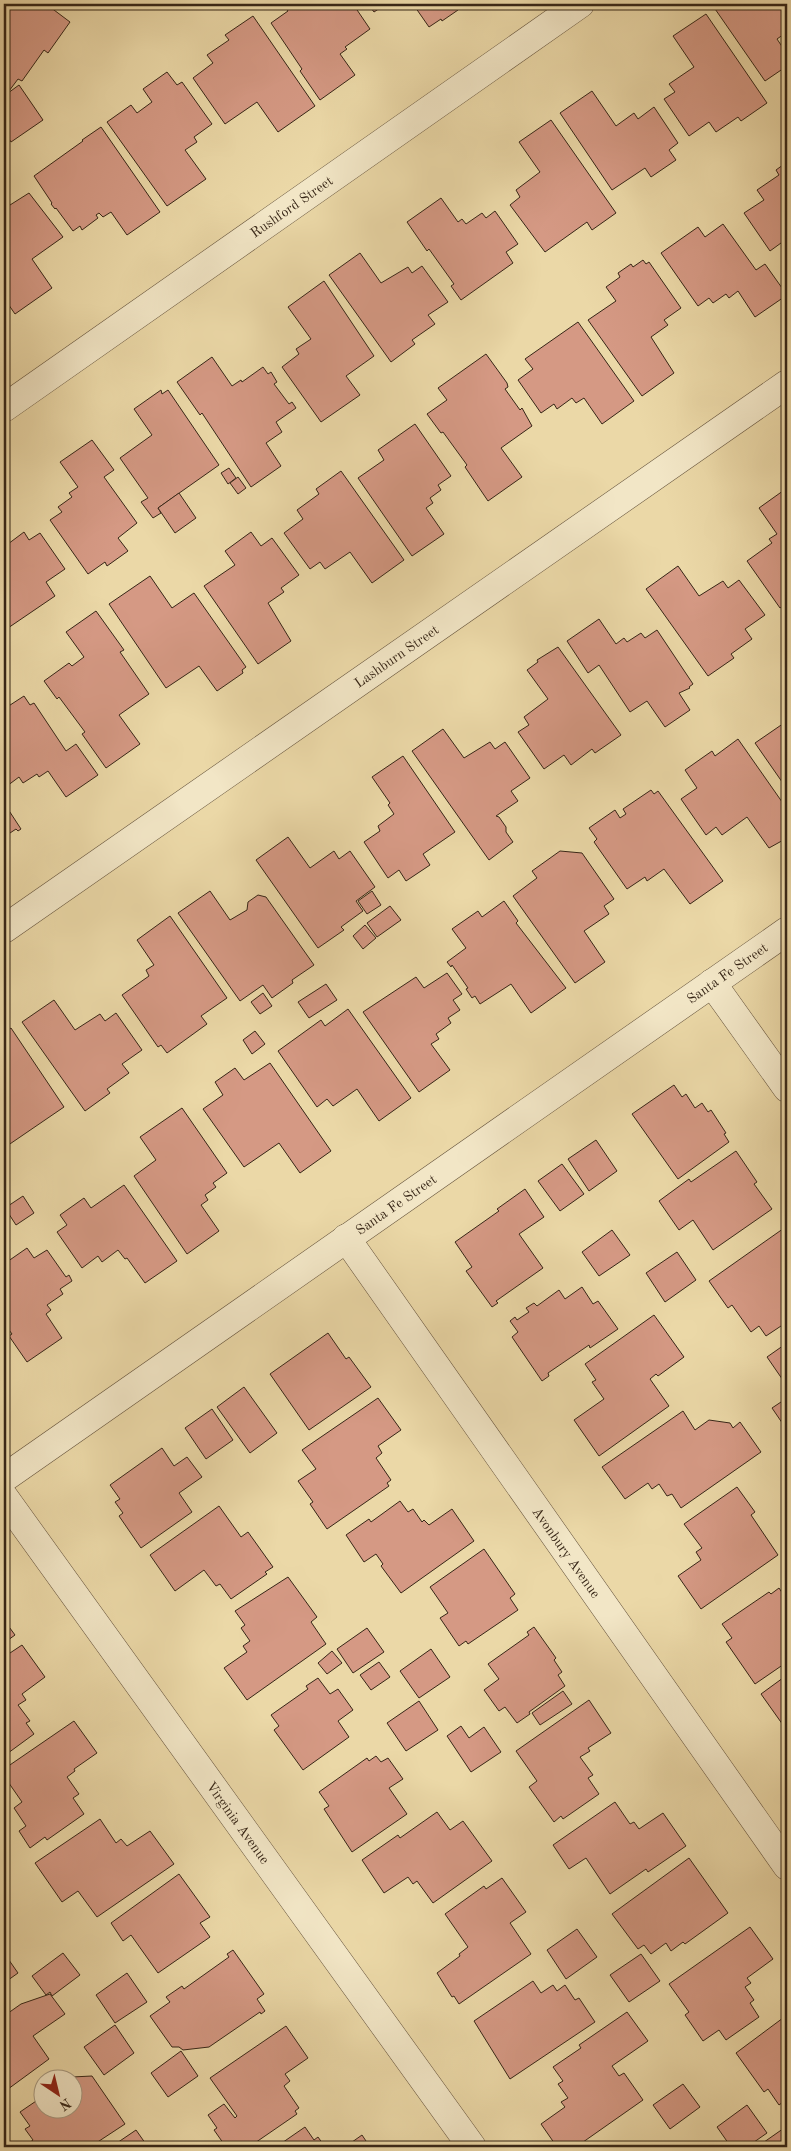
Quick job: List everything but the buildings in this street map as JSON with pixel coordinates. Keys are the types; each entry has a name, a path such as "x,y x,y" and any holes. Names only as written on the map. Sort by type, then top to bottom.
{"street":[{"name":"Rushford Street","path":"4,408 580,4"},
{"name":"Lashburn Street","path":"4,929 787,384"},
{"name":"Santa Fe Street","path":"4,1478 787,931"},
{"path":"712,984 787,1088"},
{"name":"Avonbury Avenue","path":"346,1238 787,1866"},
{"name":"Virginia Avenue","path":"4,1497 472,2147"}]}
